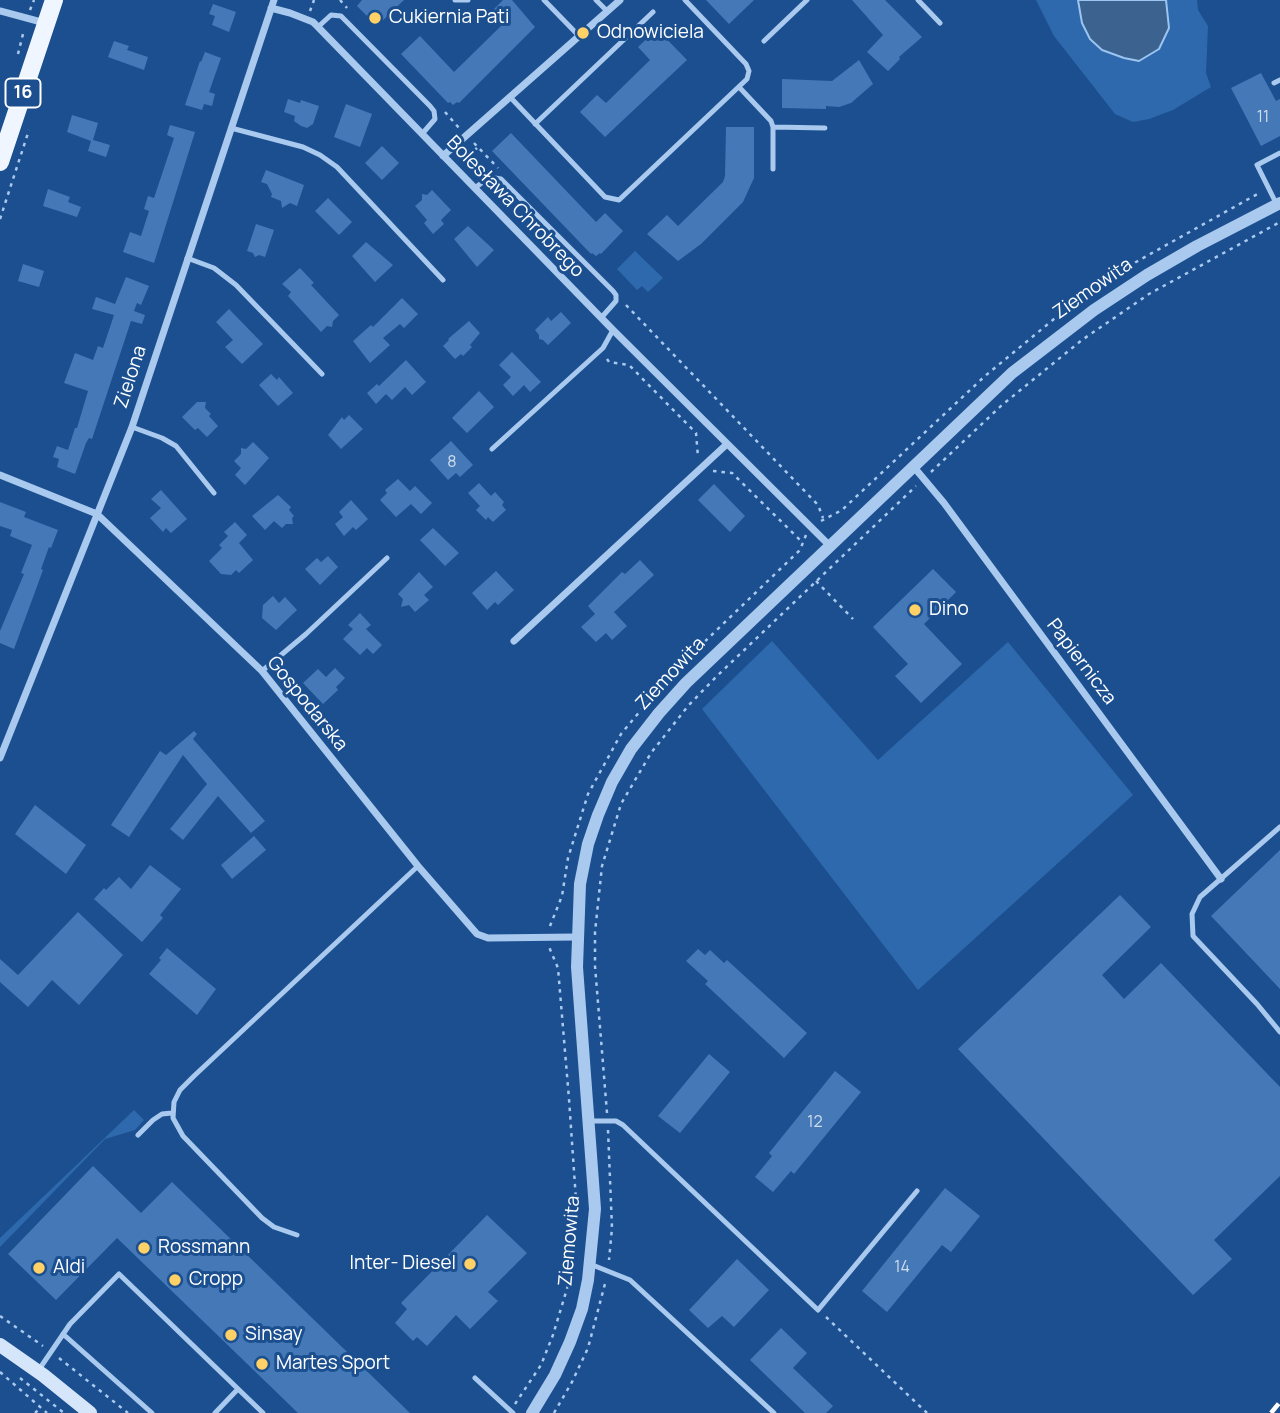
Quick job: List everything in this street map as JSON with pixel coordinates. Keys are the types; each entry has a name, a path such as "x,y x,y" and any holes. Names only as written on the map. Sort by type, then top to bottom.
{"main road":[{"name":"16","path":"0,162 54,0"},
{"path":"0,1345 38,1371 90,1413"}],"street":[{"path":"443,156 620,0"},
{"name":"Bolesława Chrobrego","path":"273,4 313,22 601,318 829,545"},
{"name":"Zielona","path":"0,758 132,427 273,4"},
{"path":"0,11 46,23"},
{"name":"Ziemowita","path":"532,1413 555,1375 570,1342 582,1309 590,1264 595,1209 576,937 580,884 588,844 612,782 631,749 686,682 1012,373 1094,310 1147,275 1279,204"},
{"path":"514,641 727,444"},
{"name":"Papiernicza","path":"913,466 1221,879"},
{"name":"Gospodarska","path":"0,475 97,514 262,671 418,866 477,934 488,938 576,937"}],"lane":[{"path":"455,0 468,0"},
{"path":"544,0 579,36"},
{"path":"596,0 607,11"},
{"path":"510,97 605,197 619,200 747,79 749,71 746,64 685,0"},
{"path":"764,41 807,0"},
{"path":"918,0 940,23"},
{"path":"536,124 653,12"},
{"path":"318,27 331,15 341,16 430,106 435,119 422,134"},
{"path":"739,87 771,121 773,169"},
{"path":"773,127 825,128"},
{"path":"231,128 303,147 337,167 443,280"},
{"path":"1279,204 1257,165 1280,153"},
{"path":"475,188 489,177 500,179 612,290 616,301 601,318"},
{"path":"187,258 214,268 236,285 322,374"},
{"path":"492,449 599,352 613,330"},
{"path":"132,427 176,446 214,493"},
{"path":"262,671 387,558"},
{"path":"1280,827 1200,897 1192,914 1194,936 1280,1032"},
{"path":"297,1235 274,1227 262,1218 183,1136 172,1113 174,1102 180,1090 194,1076 418,866"},
{"path":"138,1135 162,1114 172,1113"},
{"path":"589,1121 608,1120 624,1125 818,1310 917,1191"},
{"path":"590,1264 630,1280 774,1413"},
{"path":"38,1371 83,1308 119,1273 262,1413"},
{"path":"63,1334 152,1413"},
{"path":"475,1378 512,1411"},
{"path":"215,1413 238,1389"}],"path":[{"path":"17,56 34,0"},
{"path":"512,1411 541,1365 553,1335 569,1282 574,1244 576,1200 569,1100 558,968 549,948 550,925 562,896 577,824 588,794 621,734 671,674 800,550 813,528 824,518 842,510 976,383 1054,319 1136,262 1269,188"},
{"path":"554,1413 588,1348 608,1270 612,1228 608,1120 595,966 595,932 602,866 621,804 651,753 716,676 1010,397 1082,340 1149,293 1280,222"},
{"path":"626,305 818,505 824,518"},
{"path":"599,352 609,362 629,365 696,433 697,456 713,472 732,473 803,542"},
{"path":"816,581 853,619"},
{"path":"818,1310 927,1413"},
{"path":"0,1315 128,1413"},
{"path":"0,1372 47,1413"},
{"path":"13,1373 64,1413"},
{"path":"35,1413 40,1407"}],"shaded area":[{"path":"1036,0 1197,0 1198,10 1208,26 1206,73 1211,87 1173,110 1149,119 1133,122 1115,114 1054,36"},
{"path":"1078,0 1166,0 1169,28 1159,49 1139,61 1124,58 1102,50 1090,39 1082,23"},
{"path":"635,251 663,278 648,292 642,286 637,290 617,269"},
{"path":"772,641 878,760 1008,642 1133,795 918,990 702,709"},
{"path":"134,1110 144,1120 135,1130 105,1139 0,1247 0,1238"}],"building":[{"path":"362,0 404,0 377,26 357,6"},
{"path":"503,0 512,0 535,27 459,103 448,103 401,54 420,36 454,72 501,26 489,14"},
{"path":"706,0 754,0 729,24"},
{"path":"852,0 885,0 922,37 899,57 888,71 867,52 883,35"},
{"path":"213,4 236,12 229,32 212,25 215,16 209,14"},
{"path":"657,29 687,60 605,137 580,112 597,95 606,103 650,60 638,47"},
{"path":"114,41 129,46 127,50 148,57 144,70 108,57"},
{"path":"205,52 221,58 209,92 215,94 212,106 204,104 202,110 185,105"},
{"path":"859,60 873,84 851,103 839,107 826,106 826,109 782,108 782,79 832,81"},
{"path":"1261,73 1276,101 1280,99 1280,136 1261,146 1231,88"},
{"path":"288,99 319,106 313,124 307,128 301,126 294,121 295,116 284,112"},
{"path":"346,104 372,114 360,147 334,137"},
{"path":"72,115 98,123 93,140 110,145 106,157 88,151 91,141 67,132"},
{"path":"170,125 195,132 154,263 123,252 130,232 141,236 149,211 144,209 148,196 154,198 174,138 167,135"},
{"path":"726,127 754,127 754,178 743,202 701,244 678,261 647,234 667,215 678,226 723,182"},
{"path":"511,133 596,222 605,213 623,231 601,254 591,254 492,151"},
{"path":"382,146 399,163 382,180 365,163"},
{"path":"266,170 304,185 297,206 290,203 282,208 281,201 271,197 267,184 261,182"},
{"path":"48,189 70,197 68,202 81,207 77,217 43,206"},
{"path":"432,190 451,210 441,220 444,224 433,234 424,223 427,220 415,206 422,200 422,194 427,195"},
{"path":"328,198 352,222 339,235 315,211"},
{"path":"256,224 274,230 265,257 255,257 247,251"},
{"path":"468,226 494,250 477,267 454,239"},
{"path":"366,242 393,265 375,282 352,256"},
{"path":"23,264 44,271 39,287 18,281"},
{"path":"300,268 314,283 311,285 339,315 333,321 332,327 327,326 321,332 288,296 291,292 282,284"},
{"path":"126,277 149,286 141,305 137,303 134,311 145,315 142,324 131,321 92,439 89,438 86,443 75,474 57,467 59,459 53,457 57,446 68,450 88,391 64,383 75,353 93,360 98,346 103,348 114,315 92,309 96,297 115,304"},
{"path":"402,298 418,314 404,328 400,324 383,338 390,345 370,363 353,341 371,325 373,327"},
{"path":"229,309 263,344 242,364 225,347 233,340 216,322"},
{"path":"561,312 571,323 548,345 539,339 535,330 548,317 551,321"},
{"path":"469,321 480,333 470,345 472,347 463,356 461,354 455,359 443,346"},
{"path":"512,352 541,382 530,392 524,385 513,396 503,385 511,377 499,365"},
{"path":"406,360 426,382 412,395 405,387 392,400 386,394 376,404 367,393 377,384 379,386"},
{"path":"271,374 277,380 279,377 293,393 278,406 259,385"},
{"path":"479,391 494,407 467,433 452,418"},
{"path":"197,402 206,402 205,408 211,414 209,416 218,426 207,437 182,417"},
{"path":"349,415 363,429 341,449 328,435 342,417 344,420"},
{"path":"451,441 473,465 460,477 456,473 448,480 430,460"},
{"path":"253,442 269,458 245,485 235,475 241,468 234,461 241,454 241,448 246,449"},
{"path":"398,479 410,491 415,486 432,503 421,514 411,504 396,517 380,500 387,493 385,490"},
{"path":"479,483 491,496 495,492 504,502 502,505 506,510 493,522 488,517 486,520 476,510 480,506 468,493"},
{"path":"714,484 745,516 730,532 698,500"},
{"path":"161,490 187,519 171,533 166,528 163,532 150,518 161,508 151,499"},
{"path":"278,495 291,507 289,510 294,516 293,524 286,524 282,528 274,521 265,530 252,516"},
{"path":"351,500 368,519 356,530 353,527 344,536 335,524 343,517 339,512"},
{"path":"0,502 26,512 24,517 58,530 51,548 49,547 14,649 0,643 0,631 24,574 21,573 32,545 10,536 12,530 0,526"},
{"path":"235,522 247,535 239,543 253,560 239,573 236,570 231,575 221,574 209,561 222,548 219,545 228,536 224,532"},
{"path":"433,528 459,553 445,566 420,540"},
{"path":"328,556 338,567 320,585 305,569 317,558 321,562"},
{"path":"640,560 654,575 614,612 627,626 612,640 606,633 596,642 581,627 595,614 588,606 622,572 625,574"},
{"path":"933,569 956,592 924,624 962,664 921,703 895,676 908,664 873,627"},
{"path":"496,571 514,590 498,605 495,602 487,610 472,593"},
{"path":"419,572 433,587 424,595 429,600 415,612 409,605 401,607 403,599 398,594"},
{"path":"273,596 279,603 285,597 297,610 276,630 262,618 263,605"},
{"path":"360,613 371,625 366,629 382,645 373,654 367,648 360,655 343,639 353,629 348,625"},
{"path":"335,668 345,678 336,687 338,690 323,704 303,683 318,669 326,677"},
{"path":"194,731 197,734 193,739 265,821 251,833 218,796 183,840 170,829 207,784 183,755 129,837 111,825 160,751 166,755"},
{"path":"35,805 86,845 66,874 15,834"},
{"path":"254,836 266,850 232,879 221,865"},
{"path":"1280,850 1280,989 1211,916"},
{"path":"150,865 181,889 160,915 163,918 142,942 94,899 119,877 131,889"},
{"path":"1120,895 1151,927 1102,975 1124,999 1161,963 1280,1087 1280,1176 1214,1240 1232,1259 1193,1295 958,1049"},
{"path":"78,912 123,955 79,1005 52,980 28,1007 0,982 0,959 18,975"},
{"path":"167,948 216,989 197,1015 149,974"},
{"path":"698,949 705,955 710,950 724,963 727,960 807,1033 784,1058 705,984 708,981 686,961"},
{"path":"709,1054 730,1072 680,1133 658,1116"},
{"path":"835,1071 861,1092 794,1174 791,1171 773,1192 755,1177 772,1156 769,1153"},
{"path":"93,1166 141,1213 172,1182 410,1413 298,1413 117,1238 56,1300 8,1254"},
{"path":"945,1188 980,1216 951,1252 942,1245 887,1312 862,1291"},
{"path":"487,1215 527,1253 488,1292 498,1301 470,1329 456,1315 427,1346 417,1337 413,1341 395,1323 407,1309 401,1303"},
{"path":"737,1259 769,1290 734,1327 722,1316 708,1328 689,1310"},
{"path":"781,1328 807,1353 793,1368 833,1406 826,1413 805,1413 750,1360"}],"railway":[{"path":"1271,1413 1280,1402"}],"place":[{"name":"Cukiernia Pati","path":"375,18"},
{"name":"Odnowiciela","path":"583,33"},
{"name":"Dino","path":"915,610"},
{"name":"Rossmann","path":"144,1248"},
{"name":"Inter- Diesel","path":"470,1264"},
{"name":"Aldi","path":"39,1268"},
{"name":"Cropp","path":"175,1280"},
{"name":"Sinsay","path":"231,1335"},
{"name":"Martes Sport","path":"262,1364"}]}
